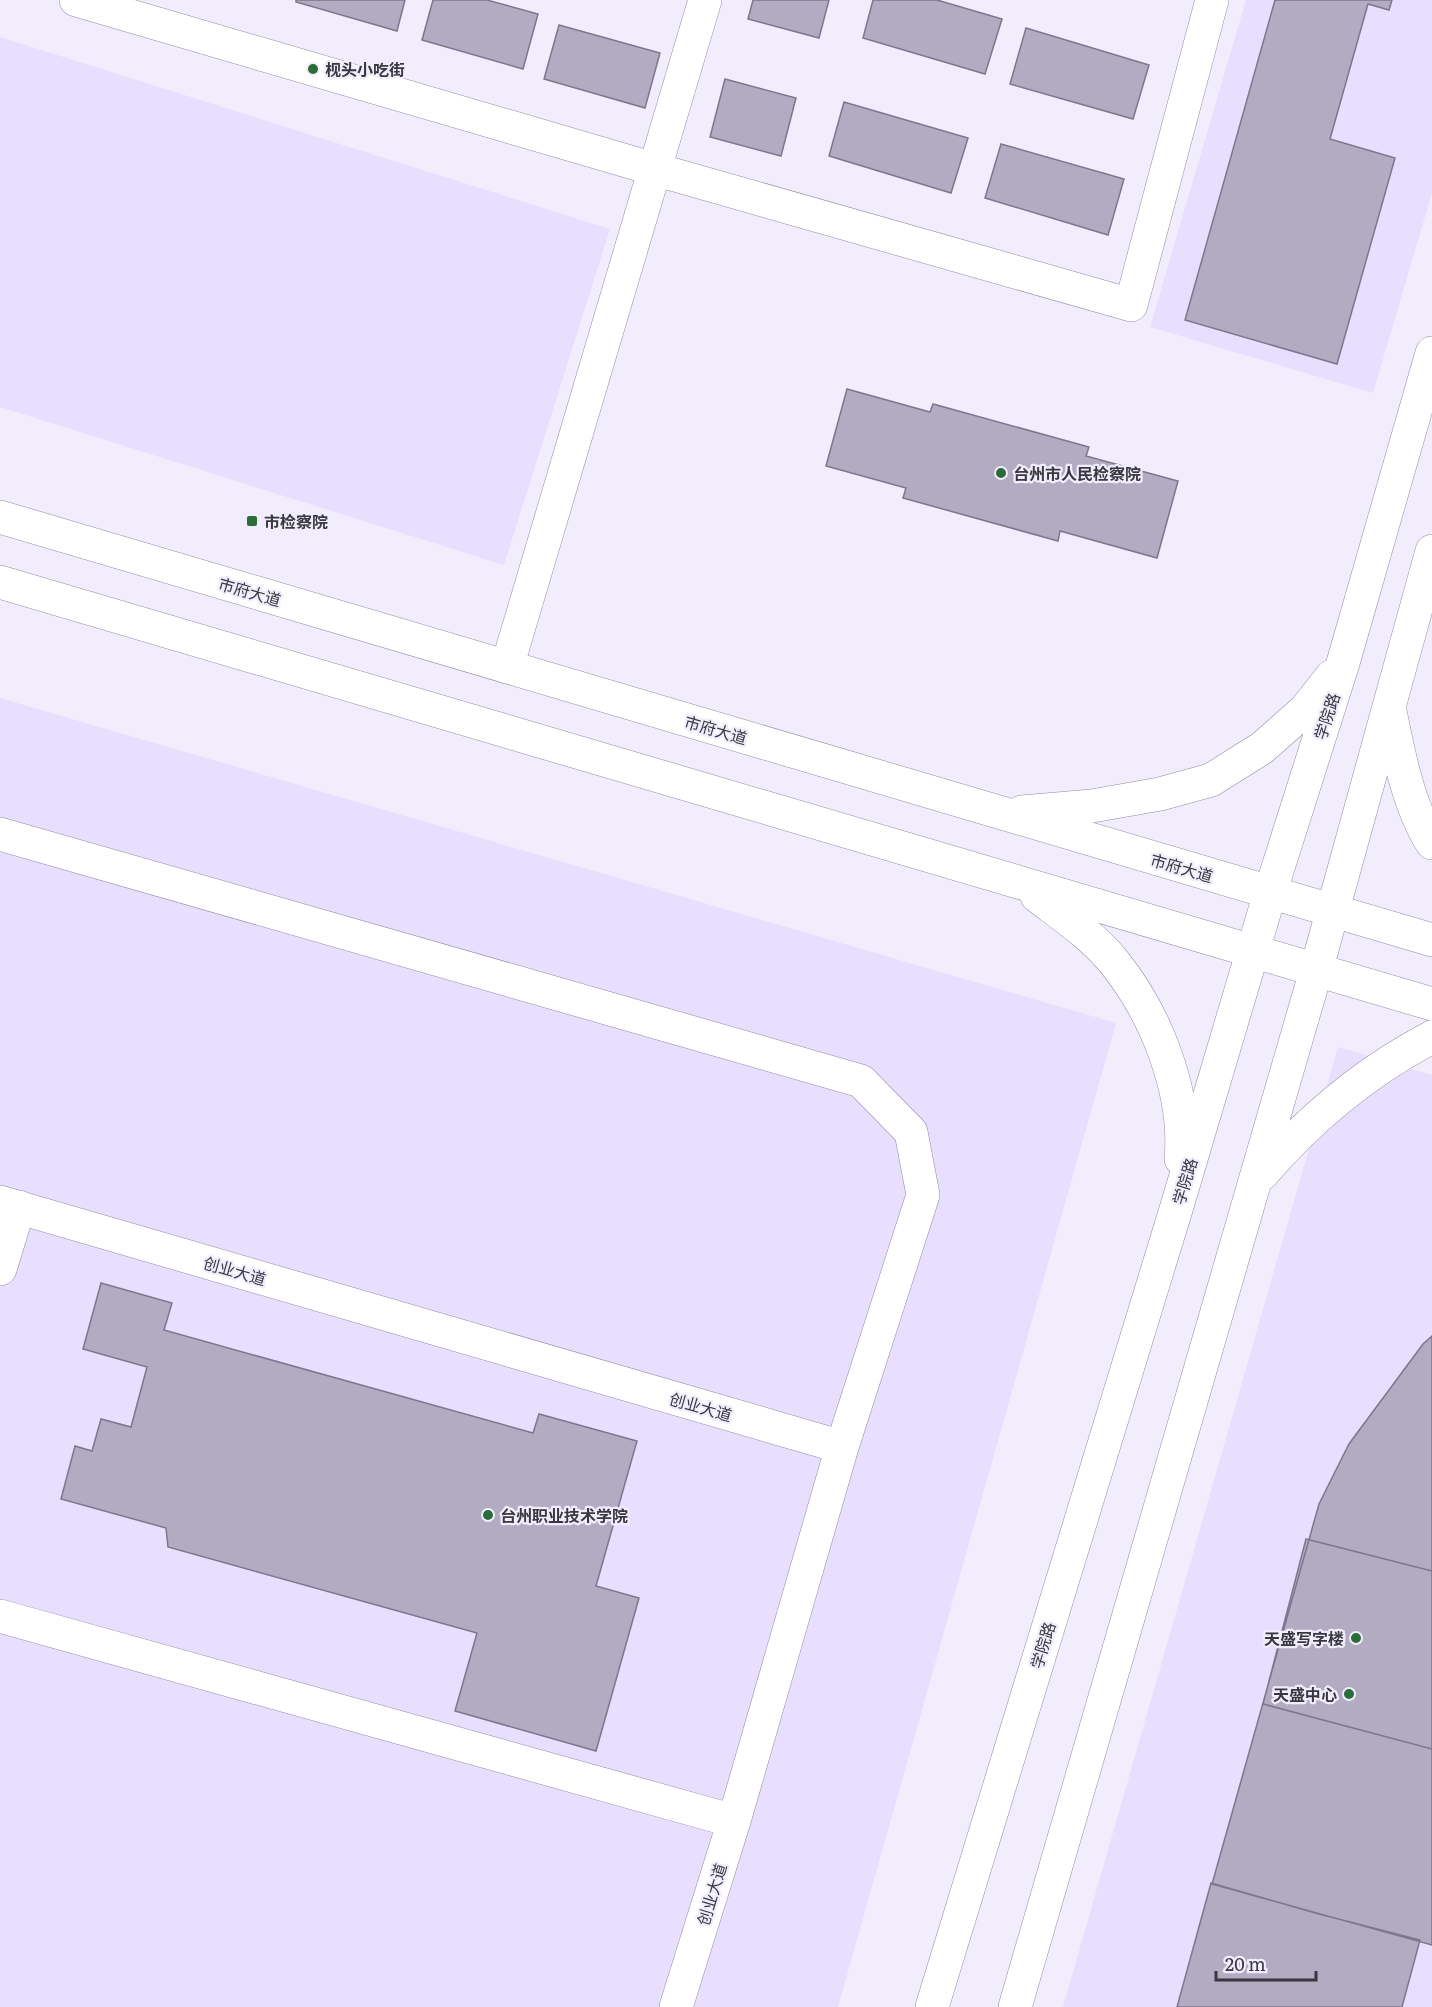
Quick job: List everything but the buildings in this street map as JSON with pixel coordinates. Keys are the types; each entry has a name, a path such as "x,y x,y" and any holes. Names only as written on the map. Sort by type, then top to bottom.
{"main road":[{"path":"76,0 654,169 1131,305 1212,0"},
{"path":"507,667 705,0"},
{"name":"学院路","path":"932,2007 1177,1206 1252,951 1343,663 1432,353"},
{"name":"市府大道","path":"0,517 1432,940"},
{"path":"1015,2007 1316,971 1432,551"},
{"path":"0,582 1432,1004"},
{"path":"1002,814 1092,806 1160,794 1211,780 1262,748 1305,710 1343,663"},
{"path":"1389,704 1399,755 1411,794 1427,836 1432,843"},
{"path":"0,834 861,1081 911,1132 923,1195 842,1447"},
{"path":"1021,884 1074,924 1114,961 1152,1019 1175,1085 1183,1135 1177,1206"},
{"path":"1255,1182 1292,1139 1349,1088 1402,1052 1432,1037"},
{"path":"0,1269 9,1204"},
{"name":"创业大道","path":"9,1204 842,1447 734,1821 676,2007"},
{"path":"0,1616 734,1821"}],"shaded area":[{"path":"1246,0 1432,0 1432,193 1373,393 1150,327"},
{"path":"0,37 610,229 504,565 0,407"},
{"name":"台州职业技术学院","path":"0,698 1116,1023 838,2007 0,2007"},
{"path":"1338,1047 1432,1075 1432,2007 1063,2007"}],"place":[{"name":"枧头小吃街","path":"313,69"},
{"name":"台州市人民检察院","path":"1001,473"},
{"name":"市检察院","path":"252,521"},
{"name":"台州职业技术学院","path":"488,1515"},
{"name":"天盛写字楼","path":"1356,1638"},
{"name":"天盛中心","path":"1349,1694"}]}
